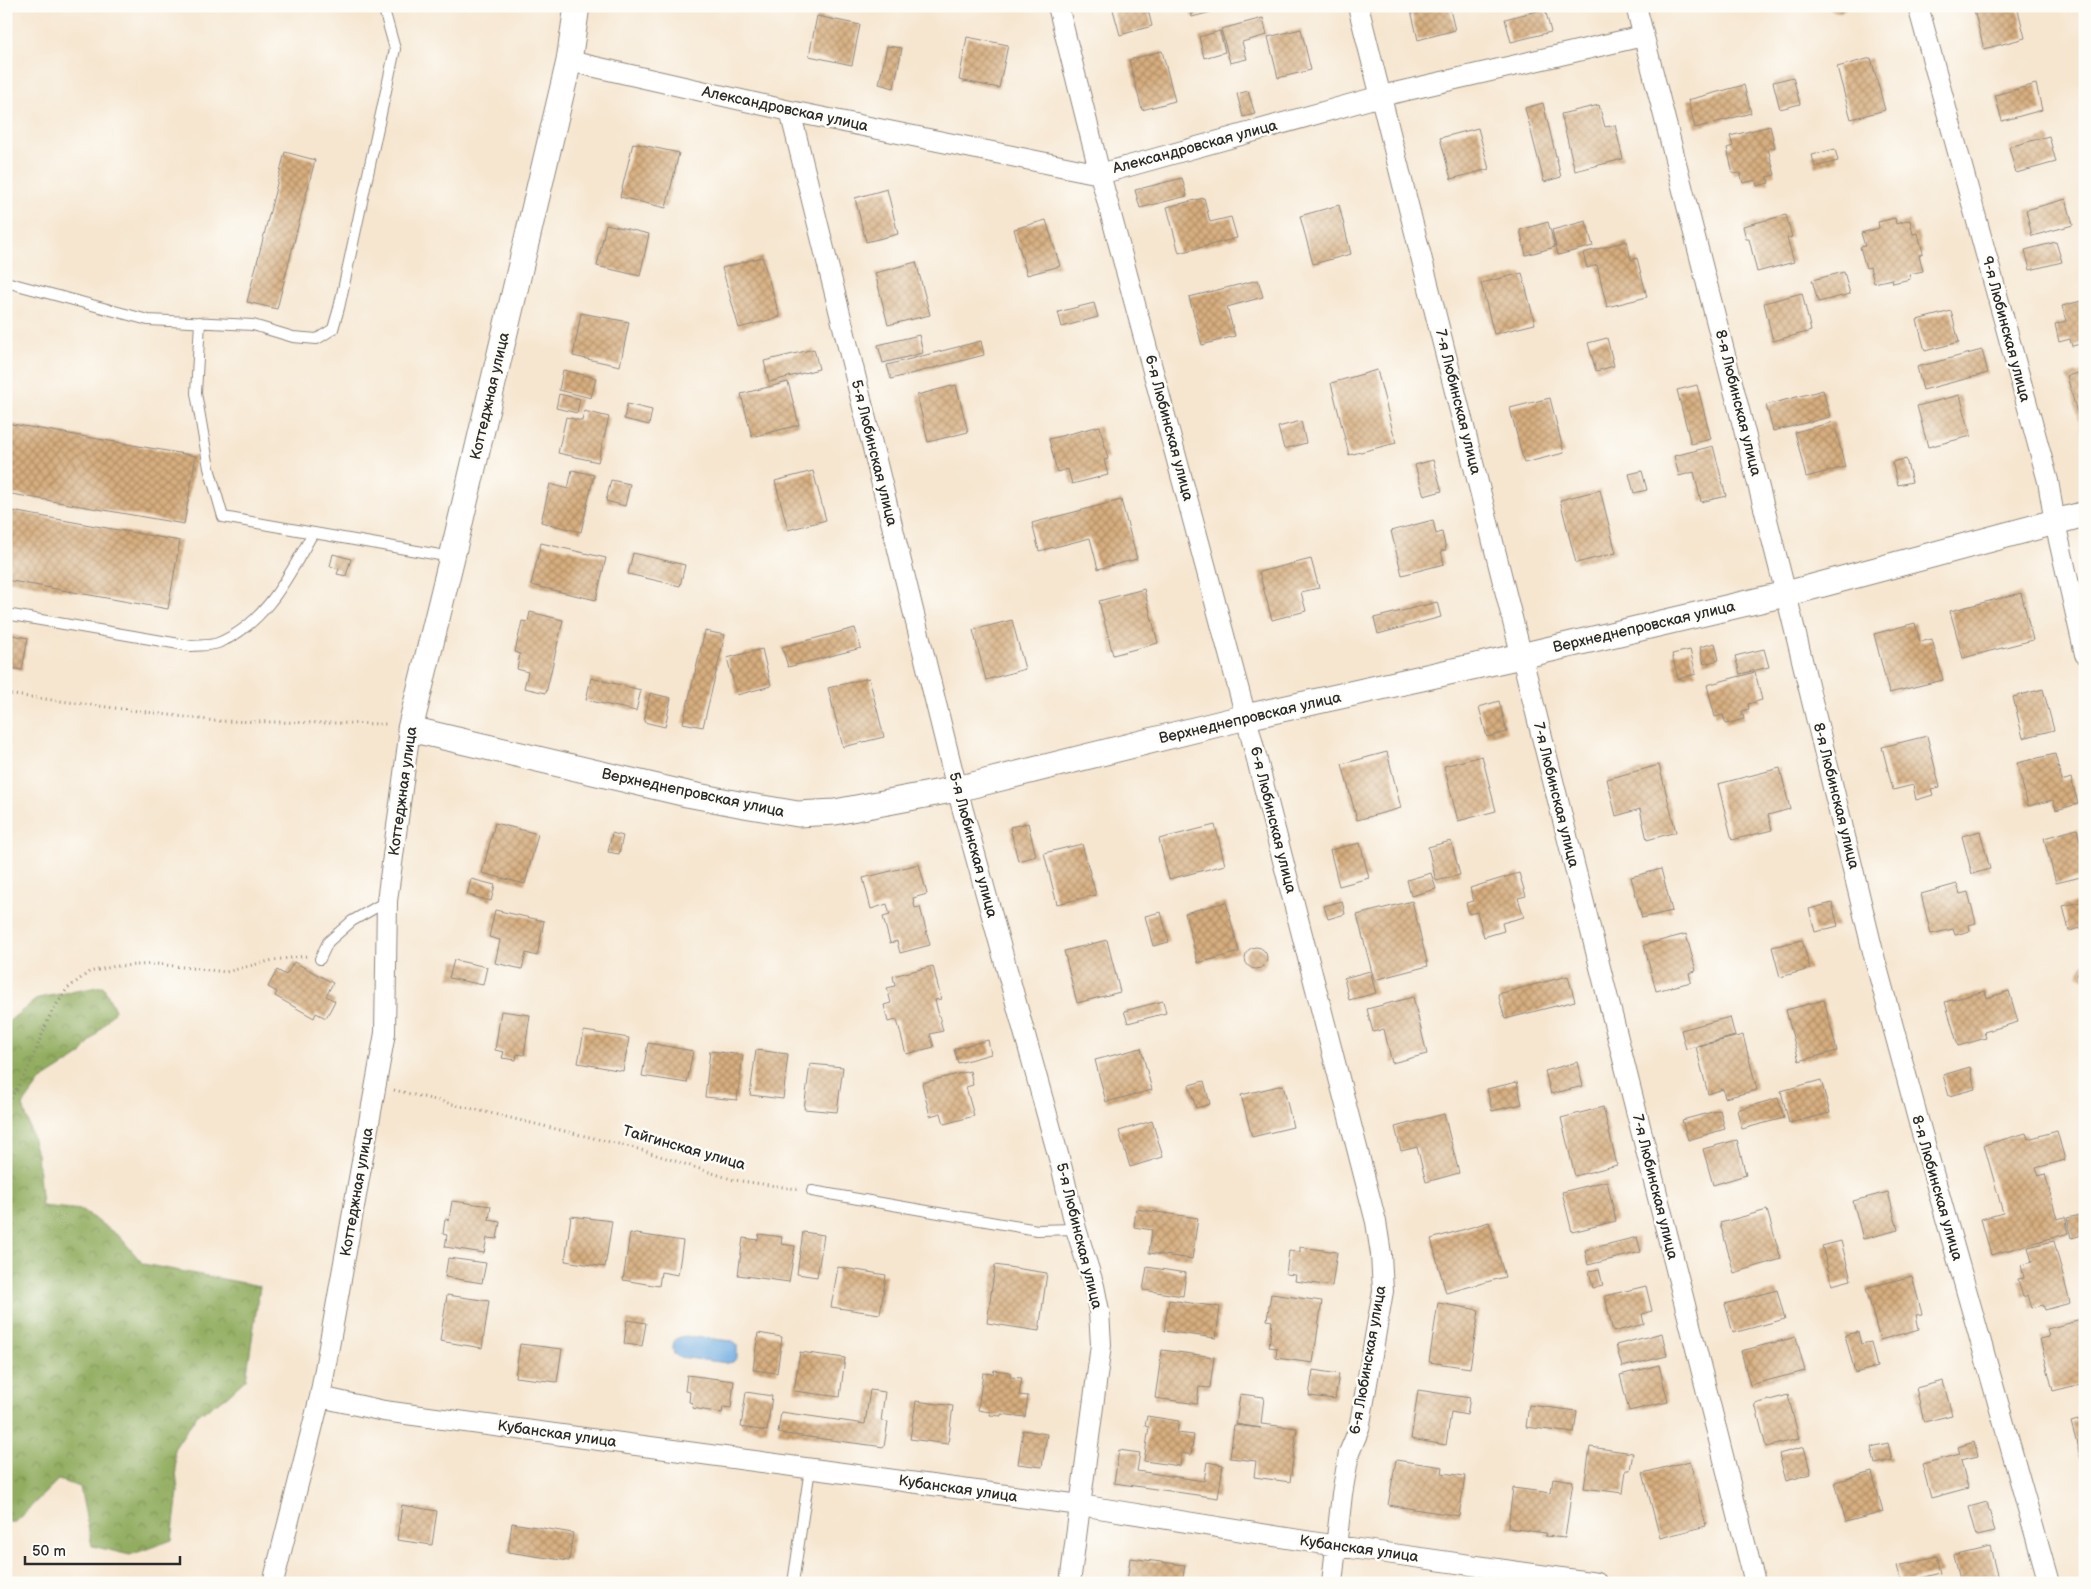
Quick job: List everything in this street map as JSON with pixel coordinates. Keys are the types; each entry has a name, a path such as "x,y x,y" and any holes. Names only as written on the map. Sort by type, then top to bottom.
{"street":[{"name":"Коттеджная улица","path":"273,1583 320,1397 385,1033 388,901 410,728 569,61 577,6"},
{"name":"6-я Любинская улица","path":"1058,6 1100,174 1246,717 1373,1213 1381,1254 1383,1290 1359,1429 1348,1461 1342,1494 1332,1583"},
{"name":"7-я Любинская улица","path":"1358,6 1755,1583"},
{"name":"8-я Любинская улица","path":"1636,6 1786,594 1885,998 1921,1133 2049,1583"},
{"name":"9-я Любинская улица","path":"1918,6 2045,472 2085,654"},
{"name":"Александровская улица","path":"569,61 790,111 1100,174 1381,96 1643,36"},
{"name":"5-я Любинская улица","path":"790,111 957,789 1062,1169 1076,1229 1094,1286 1099,1311 1102,1345 1070,1583"},
{"name":"Верхнеднепровская улица","path":"410,728 687,794 798,814 835,812 957,789 1246,717 1521,656 1786,594 2085,514"},
{"name":"Кубанская улица","path":"320,1397 384,1411 1080,1506 1337,1546 1597,1583"}],"lane":[{"path":"6,282 148,320 253,324 293,337 318,339 333,329 395,49 383,6"},
{"path":"200,322 196,393 209,468 223,517 452,557"},
{"path":"6,614 191,646 216,644 240,632 272,602 313,533"},
{"path":"320,959 328,942 352,921 388,901"},
{"path":"812,1190 1037,1230 1076,1229"},
{"path":"793,1583 810,1469"}],"path":[{"path":"6,694 216,721 373,722 410,728"},
{"path":"6,1107 27,1071 51,1013 67,989 89,972 116,966 157,964 226,972 273,960 304,956 320,959"},
{"name":"Тайгинская улица","path":"376,1086 635,1148 734,1180 812,1190"}],"green space":[{"path":"103,986 115,1010 79,1056 41,1080 23,1105 37,1154 42,1206 82,1210 120,1237 143,1264 260,1286 246,1379 225,1398 197,1415 174,1449 178,1492 172,1540 130,1555 92,1546 80,1487 58,1480 15,1522 6,1522 6,1025 38,998"}],"water":[{"path":"685,1336 732,1341 737,1345 737,1357 733,1362 728,1363 679,1357 674,1354 673,1344 676,1339"}],"building":[{"path":"1112,6 1147,6 1152,26 1120,35"},
{"path":"1189,6 1210,6 1211,12 1192,17"},
{"path":"1410,6 1449,6 1455,30 1418,40"},
{"path":"1827,6 1849,6 1841,12 1835,12"},
{"path":"1973,6 2017,6 2025,38 1984,49"},
{"path":"1545,9 1551,32 1511,42 1505,19"},
{"path":"817,16 860,25 852,65 809,56"},
{"path":"1263,18 1267,35 1242,42 1247,59 1230,63 1221,29"},
{"path":"1301,29 1311,70 1278,78 1268,37"},
{"path":"1220,31 1225,52 1204,58 1199,37"},
{"path":"967,37 1008,45 999,88 959,80"},
{"path":"887,46 902,48 894,88 879,84"},
{"path":"1162,51 1175,101 1142,110 1129,60"},
{"path":"1871,58 1885,110 1851,119 1837,67"},
{"path":"1793,77 1800,104 1780,109 1773,82"},
{"path":"2036,84 2042,110 2002,121 1995,95"},
{"path":"1744,85 1751,113 1695,128 1688,100"},
{"path":"1248,91 1255,114 1243,117 1237,94"},
{"path":"1543,103 1561,177 1544,182 1525,108"},
{"path":"1599,105 1605,127 1615,125 1623,159 1575,171 1561,114"},
{"path":"1770,126 1775,147 1768,149 1775,175 1767,177 1769,183 1757,186 1756,180 1743,183 1740,173 1733,174 1727,148 1733,146 1730,136"},
{"path":"1478,128 1489,169 1451,179 1440,138"},
{"path":"2049,136 2056,162 2016,173 2009,147"},
{"path":"633,143 679,153 666,208 620,197"},
{"path":"1835,149 1838,161 1815,167 1812,155"},
{"path":"285,152 315,160 277,309 247,302"},
{"path":"1182,178 1187,196 1140,208 1135,190"},
{"path":"887,189 898,234 866,242 855,198"},
{"path":"1204,198 1210,222 1231,217 1237,238 1179,253 1167,207"},
{"path":"2066,199 2073,225 2032,236 2026,210"},
{"path":"1339,205 1351,254 1313,264 1300,216"},
{"path":"1786,215 1792,237 1787,238 1794,262 1757,272 1749,239 1746,239 1743,226"},
{"path":"1895,218 1896,224 1910,220 1913,234 1918,233 1923,253 1919,255 1923,271 1909,274 1910,279 1893,283 1892,279 1874,283 1870,267 1866,268 1860,247 1865,246 1861,233 1879,228 1878,222"},
{"path":"1046,220 1060,266 1027,275 1014,229"},
{"path":"1586,221 1593,246 1558,255 1552,230"},
{"path":"1548,222 1555,247 1526,255 1520,230"},
{"path":"606,224 649,234 640,276 597,266"},
{"path":"1627,241 1631,260 1637,258 1647,297 1607,307 1597,265 1587,268 1583,253"},
{"path":"2056,242 2062,262 2030,270 2025,250"},
{"path":"762,257 780,317 739,328 722,268"},
{"path":"916,262 930,315 888,325 875,273"},
{"path":"1844,272 1850,294 1818,302 1812,280"},
{"path":"1522,273 1535,324 1494,334 1481,283"},
{"path":"1258,280 1263,297 1227,307 1235,336 1202,345 1189,297"},
{"path":"1802,293 1811,331 1773,341 1764,303"},
{"path":"2085,300 2085,343 2072,346 2070,339 2059,342 2055,324 2066,321 2062,306"},
{"path":"1094,303 1098,317 1062,327 1058,312"},
{"path":"1951,311 1959,342 1925,351 1917,320"},
{"path":"581,313 629,322 620,366 573,356"},
{"path":"919,335 923,353 883,363 878,345"},
{"path":"1607,338 1614,366 1596,371 1588,343"},
{"path":"981,341 984,355 891,379 887,365"},
{"path":"814,349 819,369 769,382 764,361"},
{"path":"1982,350 1988,373 1923,390 1917,367"},
{"path":"563,370 596,378 591,398 559,390"},
{"path":"1377,370 1396,443 1349,455 1331,383"},
{"path":"2085,371 2085,435 2083,435 2067,376"},
{"path":"788,382 799,425 752,437 741,394"},
{"path":"956,385 968,432 928,442 917,395"},
{"path":"1697,385 1711,439 1691,444 1677,390"},
{"path":"1823,390 1830,417 1773,431 1766,405"},
{"path":"559,394 580,399 577,413 556,408"},
{"path":"1960,395 1971,436 1928,447 1917,406"},
{"path":"1550,398 1564,453 1524,463 1510,408"},
{"path":"627,404 652,410 649,425 624,419"},
{"path":"584,411 609,417 598,462 558,453 566,417 582,421"},
{"path":"1301,421 1306,443 1284,449 1278,427"},
{"path":"1834,422 1845,467 1806,477 1795,432"},
{"path":"6,423 196,456 184,524 6,493"},
{"path":"1100,426 1108,459 1104,460 1108,475 1072,484 1068,469 1057,472 1049,439"},
{"path":"1713,446 1726,496 1701,502 1694,472 1679,476 1674,456"},
{"path":"1906,459 1912,482 1898,485 1892,462"},
{"path":"1433,460 1442,491 1424,496 1415,465"},
{"path":"572,470 594,475 581,532 541,522 550,484 568,489"},
{"path":"813,471 826,520 788,530 775,481"},
{"path":"1642,471 1647,490 1634,493 1629,474"},
{"path":"611,480 630,484 625,506 606,501"},
{"path":"1600,490 1616,553 1576,563 1560,500"},
{"path":"1121,500 1137,559 1098,569 1090,538 1039,551 1032,523"},
{"path":"6,510 180,541 168,609 6,580"},
{"path":"1433,520 1436,534 1442,532 1446,550 1441,551 1444,564 1402,575 1391,531"},
{"path":"541,543 606,558 596,600 531,585"},
{"path":"633,553 685,565 680,586 628,574"},
{"path":"333,554 351,559 346,576 337,574 339,569 330,566"},
{"path":"1311,559 1319,588 1301,592 1306,611 1272,620 1259,572"},
{"path":"1144,589 1158,643 1113,655 1099,601"},
{"path":"2021,593 2033,640 1963,658 1950,611"},
{"path":"1437,602 1441,617 1378,634 1374,618"},
{"path":"530,612 563,620 546,693 524,688 528,672 517,669 520,654 515,652 522,621 528,622"},
{"path":"1012,620 1025,669 986,680 973,630"},
{"path":"1915,623 1920,642 1932,639 1943,680 1889,693 1874,634"},
{"path":"855,628 861,648 788,667 782,647"},
{"path":"705,631 725,635 703,727 683,723"},
{"path":"6,634 28,638 22,670 6,667"},
{"path":"1715,643 1719,660 1704,664 1700,647"},
{"path":"762,649 771,686 737,695 727,658"},
{"path":"1764,649 1769,667 1740,674 1735,656"},
{"path":"1690,650 1696,674 1678,679 1672,654"},
{"path":"1755,672 1762,700 1748,704 1749,709 1742,711 1744,719 1726,724 1723,715 1715,717 1707,685"},
{"path":"591,678 641,690 636,711 586,700"},
{"path":"869,678 884,737 843,747 828,688"},
{"path":"2043,689 2054,730 2023,738 2013,697"},
{"path":"650,693 671,698 665,727 644,722"},
{"path":"1499,701 1507,732 1487,737 1479,707"},
{"path":"1927,736 1940,787 1931,789 1933,795 1916,800 1913,785 1893,790 1882,747"},
{"path":"1387,752 1401,808 1357,820 1342,764"},
{"path":"2055,754 2062,781 2071,778 2078,804 2056,810 2053,800 2028,806 2017,763"},
{"path":"1482,756 1496,811 1458,821 1444,766"},
{"path":"1659,765 1676,832 1647,840 1640,809 1616,816 1607,779"},
{"path":"1780,768 1790,809 1768,815 1772,830 1732,840 1718,784"},
{"path":"495,823 538,834 525,884 482,873"},
{"path":"1028,823 1036,856 1018,861 1010,827"},
{"path":"1215,825 1225,865 1169,879 1159,839"},
{"path":"2077,829 2085,861 2085,876 2056,883 2044,838"},
{"path":"1980,831 1990,869 1972,874 1962,836"},
{"path":"612,833 623,836 619,854 608,852"},
{"path":"1451,841 1460,875 1436,881 1428,847"},
{"path":"1360,843 1369,878 1339,886 1330,850"},
{"path":"1082,844 1096,895 1057,904 1044,853"},
{"path":"919,864 927,894 913,898 915,908 920,907 930,945 900,953 897,941 890,943 883,917 890,915 887,904 871,909 863,878"},
{"path":"1661,869 1672,911 1642,918 1631,877"},
{"path":"1431,873 1436,889 1411,896 1407,880"},
{"path":"1519,873 1526,896 1518,898 1524,917 1502,923 1504,931 1484,937 1477,912 1469,914 1466,903 1474,901 1470,888"},
{"path":"471,879 495,885 491,901 467,895"},
{"path":"1957,884 1960,894 1968,892 1976,923 1969,925 1970,931 1955,935 1953,929 1931,934 1921,894"},
{"path":"1342,901 1345,914 1328,919 1324,906"},
{"path":"1412,901 1428,966 1374,980 1357,915"},
{"path":"2085,901 2085,927 2069,931 2063,906"},
{"path":"1226,902 1239,952 1198,963 1185,913"},
{"path":"1832,903 1838,926 1815,932 1809,909"},
{"path":"495,910 544,921 537,956 526,953 522,969 495,963 500,940 489,937"},
{"path":"1161,912 1169,942 1153,946 1145,916"},
{"path":"1686,934 1696,971 1689,973 1691,982 1656,991 1644,945"},
{"path":"1107,940 1120,992 1077,1003 1064,951"},
{"path":"1802,940 1810,969 1780,977 1772,947"},
{"path":"1256,947 1264,950 1267,958 1264,966 1256,969 1248,966 1245,958 1248,950"},
{"path":"454,960 487,967 483,985 449,978"},
{"path":"2085,961 2085,979 2077,975"},
{"path":"294,962 333,983 326,996 335,1001 326,1018 316,1013 314,1018 275,996 277,992 268,987 277,970 286,975"},
{"path":"933,966 941,999 935,1000 943,1031 930,1034 934,1047 906,1054 897,1020 888,1022 884,1005 891,1003 887,988 895,986 893,976"},
{"path":"1370,971 1376,993 1349,1000 1344,978"},
{"path":"1568,976 1575,1001 1505,1019 1498,994"},
{"path":"1985,991 1987,998 2009,991 2018,1022 1984,1032 1986,1038 1958,1046 1945,1002"},
{"path":"1413,997 1427,1054 1392,1063 1384,1029 1373,1032 1367,1009"},
{"path":"1824,1000 1837,1051 1799,1061 1786,1010"},
{"path":"1163,1001 1166,1013 1128,1023 1124,1011"},
{"path":"501,1011 530,1015 524,1055 517,1054 516,1060 502,1058 504,1052 495,1050"},
{"path":"1730,1017 1735,1036 1686,1049 1681,1030"},
{"path":"584,1031 629,1038 623,1071 578,1063"},
{"path":"1743,1035 1757,1090 1725,1098 1723,1089 1708,1094 1696,1047"},
{"path":"988,1040 991,1054 958,1063 954,1049"},
{"path":"648,1043 693,1051 687,1083 642,1076"},
{"path":"1141,1048 1152,1090 1106,1102 1095,1060"},
{"path":"756,1050 788,1054 783,1099 750,1095"},
{"path":"710,1051 743,1055 737,1100 705,1097"},
{"path":"1577,1062 1583,1086 1551,1094 1545,1071"},
{"path":"810,1064 843,1067 837,1112 804,1109"},
{"path":"1970,1067 1975,1089 1949,1096 1943,1075"},
{"path":"970,1071 973,1085 966,1087 974,1116 944,1124 941,1113 930,1116 922,1083"},
{"path":"1821,1080 1830,1113 1789,1123 1781,1091"},
{"path":"1204,1081 1210,1104 1196,1108 1189,1085"},
{"path":"1517,1082 1522,1104 1492,1111 1487,1089"},
{"path":"1283,1085 1293,1127 1252,1137 1241,1095"},
{"path":"1778,1098 1784,1118 1742,1129 1737,1110"},
{"path":"1603,1107 1617,1165 1575,1176 1561,1118"},
{"path":"1720,1110 1725,1129 1688,1140 1682,1120"},
{"path":"1444,1114 1459,1173 1426,1182 1417,1147 1401,1151 1395,1127"},
{"path":"1152,1121 1163,1157 1130,1167 1119,1131"},
{"path":"2057,1131 2065,1160 2036,1168 2039,1176 2045,1174 2057,1219 2065,1217 2069,1233 1991,1255 1981,1219 2003,1213 1984,1145 2026,1133 2028,1139"},
{"path":"1737,1140 1746,1175 1713,1185 1703,1149"},
{"path":"1607,1181 1616,1221 1572,1232 1562,1192"},
{"path":"1888,1192 1898,1230 1863,1239 1853,1201"},
{"path":"452,1201 491,1206 489,1220 500,1222 497,1239 487,1238 484,1253 445,1247 447,1235 443,1234 445,1219 449,1220"},
{"path":"1136,1209 1198,1218 1192,1259 1149,1253 1152,1230 1134,1227"},
{"path":"1767,1210 1781,1259 1734,1273 1720,1223"},
{"path":"2085,1214 2085,1234 2072,1238 2067,1218"},
{"path":"571,1216 612,1221 605,1267 565,1261"},
{"path":"1489,1222 1505,1277 1446,1293 1431,1239"},
{"path":"803,1232 824,1235 817,1277 797,1274"},
{"path":"630,1233 683,1241 678,1275 661,1272 659,1286 623,1280"},
{"path":"759,1234 782,1237 781,1244 795,1246 789,1282 738,1275 743,1238 758,1240"},
{"path":"1637,1237 1641,1252 1588,1265 1585,1250"},
{"path":"1841,1241 1851,1280 1832,1285 1822,1246"},
{"path":"2054,1241 2070,1303 2045,1310 2043,1305 2032,1308 2028,1295 2023,1297 2018,1279 2024,1278 2021,1265 2032,1262 2028,1247"},
{"path":"1300,1247 1337,1252 1332,1286 1295,1281 1296,1275 1286,1274 1289,1251 1300,1252"},
{"path":"448,1258 486,1263 482,1283 445,1277"},
{"path":"995,1265 1047,1273 1039,1331 987,1323"},
{"path":"838,1267 886,1275 880,1314 831,1307"},
{"path":"1147,1267 1186,1273 1183,1296 1143,1290"},
{"path":"1599,1269 1603,1286 1593,1288 1589,1271"},
{"path":"1912,1276 1922,1314 1916,1315 1919,1329 1880,1340 1866,1288"},
{"path":"1646,1286 1652,1311 1642,1314 1644,1324 1613,1332 1605,1296"},
{"path":"1777,1290 1785,1319 1733,1333 1725,1304"},
{"path":"1271,1294 1322,1301 1313,1363 1276,1358 1277,1348 1269,1347 1272,1321 1267,1320"},
{"path":"447,1295 489,1301 482,1348 440,1341"},
{"path":"1169,1300 1220,1307 1216,1338 1164,1331"},
{"path":"1438,1303 1479,1310 1470,1368 1429,1362"},
{"path":"2085,1319 2085,1383 2053,1391 2040,1339 2049,1337 2047,1329"},
{"path":"627,1320 646,1323 642,1346 624,1344"},
{"path":"1858,1332 1861,1344 1871,1342 1877,1367 1855,1373 1845,1335"},
{"path":"758,1333 782,1337 777,1373 753,1370"},
{"path":"1662,1333 1667,1356 1622,1367 1616,1345"},
{"path":"1796,1337 1805,1371 1750,1385 1741,1351"},
{"path":"520,1344 562,1349 557,1382 515,1377"},
{"path":"1162,1350 1214,1357 1210,1388 1199,1387 1197,1404 1155,1398"},
{"path":"800,1352 845,1358 840,1397 794,1391"},
{"path":"1659,1365 1668,1402 1629,1411 1620,1375"},
{"path":"994,1370 1010,1372 1010,1377 1022,1378 1019,1395 1028,1396 1025,1417 1001,1414 1001,1416 990,1415 990,1412 978,1410 983,1373 993,1374"},
{"path":"1313,1370 1339,1374 1335,1399 1309,1396"},
{"path":"687,1375 734,1381 731,1408 723,1407 722,1413 692,1408 693,1403 689,1402 690,1392 685,1391"},
{"path":"1943,1381 1952,1415 1924,1422 1916,1388"},
{"path":"870,1390 885,1392 881,1421 888,1422 884,1447 778,1433 781,1412 865,1424"},
{"path":"1418,1390 1470,1398 1467,1415 1451,1412 1446,1445 1411,1439"},
{"path":"746,1392 772,1396 767,1431 741,1427"},
{"path":"1240,1394 1264,1397 1261,1424 1297,1428 1290,1482 1254,1477 1256,1461 1230,1458 1234,1425 1261,1428 1236,1424"},
{"path":"1788,1395 1799,1439 1766,1447 1755,1404"},
{"path":"916,1401 953,1406 948,1444 910,1439"},
{"path":"1529,1405 1577,1411 1574,1433 1526,1427"},
{"path":"1147,1416 1179,1421 1177,1433 1194,1435 1191,1455 1182,1453 1180,1466 1144,1461 1149,1427 1145,1426"},
{"path":"2085,1418 2085,1471 2084,1471 2071,1422"},
{"path":"1023,1430 1047,1434 1042,1467 1018,1464"},
{"path":"1974,1442 1978,1456 1961,1460 1968,1488 1931,1498 1922,1464 1960,1454 1958,1447"},
{"path":"1888,1443 1892,1460 1875,1464 1871,1447"},
{"path":"1590,1447 1633,1453 1630,1470 1626,1470 1623,1493 1584,1488"},
{"path":"1804,1447 1811,1474 1786,1481 1779,1454"},
{"path":"1119,1450 1140,1453 1137,1471 1204,1481 1207,1462 1223,1465 1218,1498 1114,1483"},
{"path":"1396,1460 1443,1467 1442,1473 1465,1476 1459,1516 1388,1505"},
{"path":"1690,1461 1706,1526 1660,1538 1643,1473"},
{"path":"1872,1472 1883,1512 1846,1522 1835,1482"},
{"path":"1553,1478 1573,1481 1565,1538 1545,1536 1546,1533 1508,1528 1513,1488 1551,1493"},
{"path":"1987,1502 1995,1532 1977,1536 1969,1507"},
{"path":"402,1505 437,1511 432,1545 397,1540"},
{"path":"512,1523 573,1533 569,1561 508,1552"},
{"path":"1990,1547 1999,1583 1960,1583 1953,1556"},
{"path":"1937,1556 1941,1573 1902,1583 1897,1566"},
{"path":"1130,1558 1185,1565 1182,1583 1127,1583"}]}
